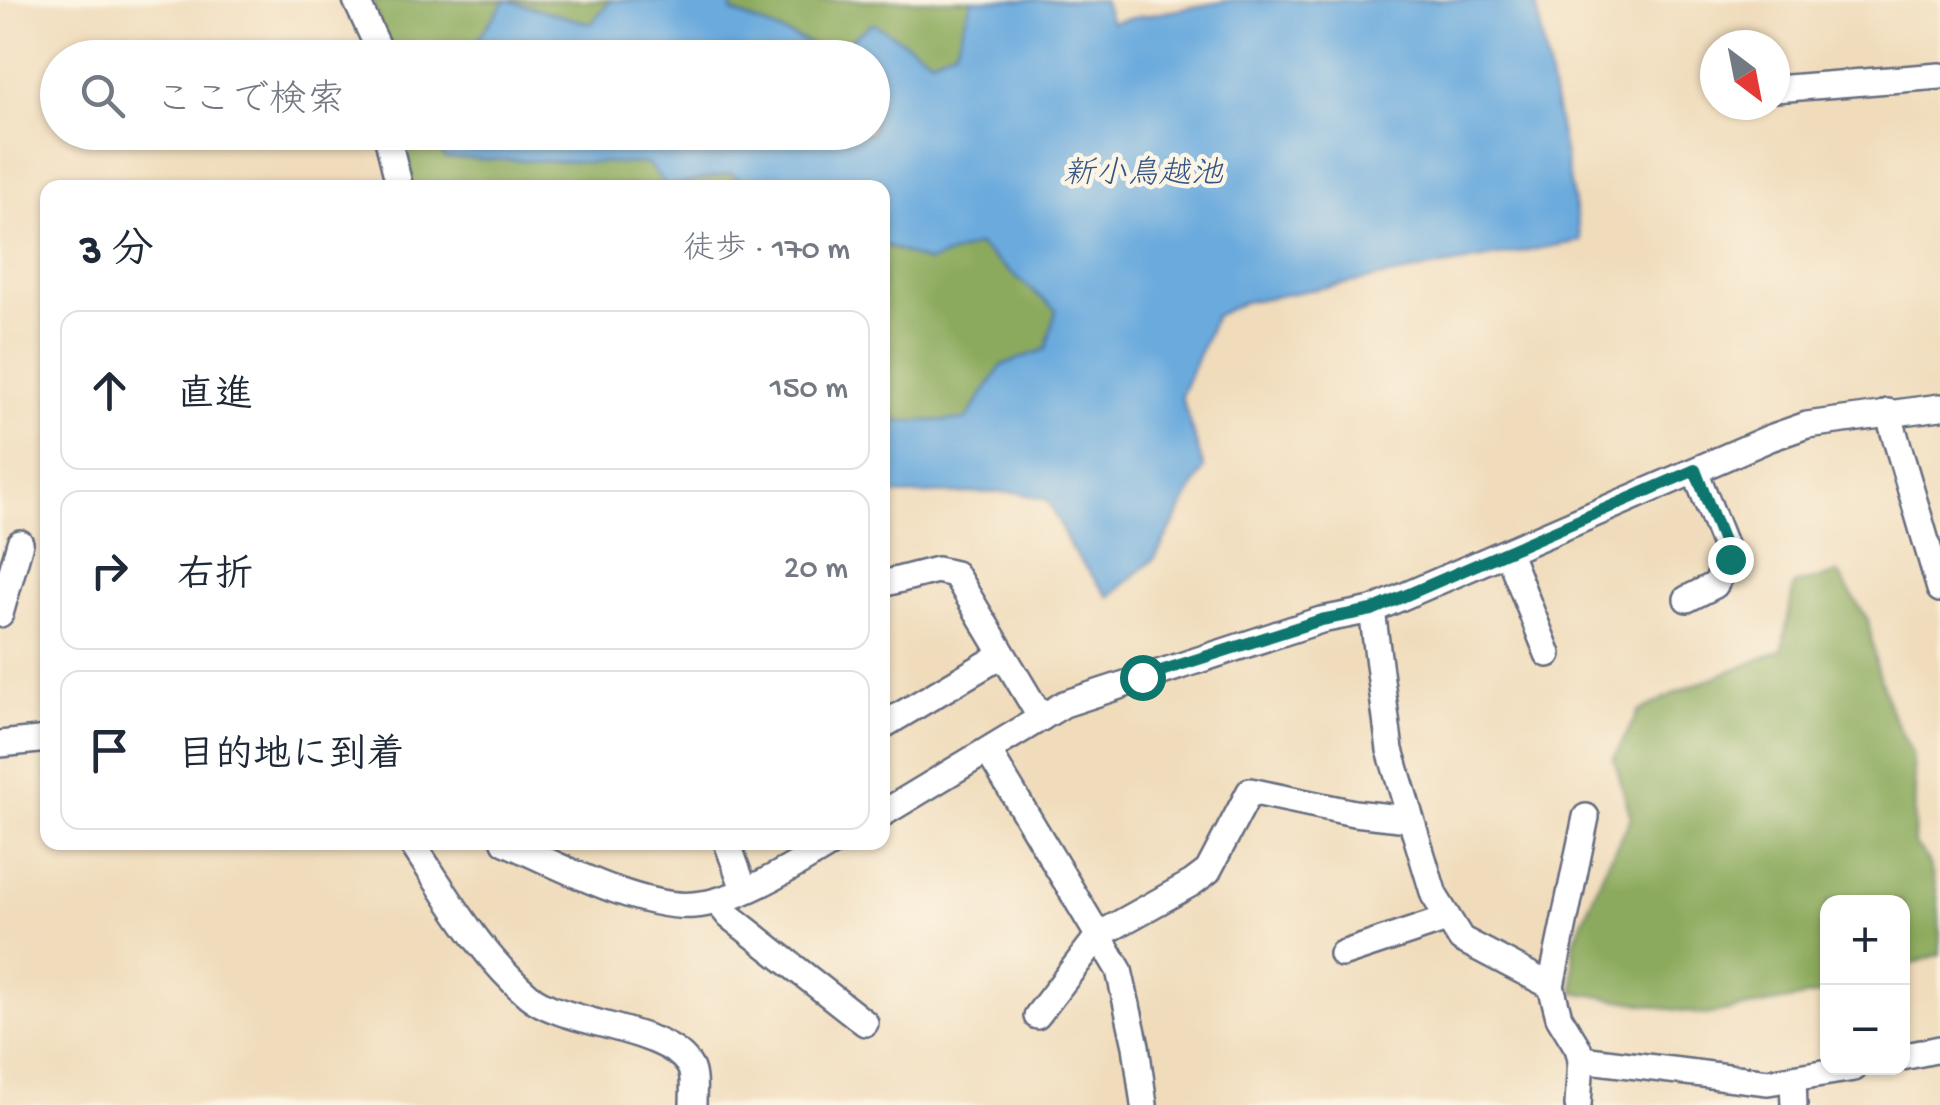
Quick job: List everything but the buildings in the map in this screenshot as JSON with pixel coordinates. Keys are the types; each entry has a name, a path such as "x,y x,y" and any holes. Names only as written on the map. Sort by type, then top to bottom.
{"street":[{"path":"356,0 375,40"},
{"path":"1790,88 1940,76"},
{"path":"390,150 398,180"},
{"path":"890,809 1064,704 1321,620 1372,610 1695,470 1807,426 1940,406"},
{"path":"1888,412 1940,589"},
{"path":"1687,599 1715,585 1730,559 1695,470"},
{"path":"0,614 20,543"},
{"path":"1508,552 1548,654"},
{"path":"890,582 936,570 955,574 1041,718"},
{"path":"1372,610 1390,750 1434,896 1462,939 1551,986"},
{"path":"890,721 1002,655"},
{"path":"0,744 40,740"},
{"path":"988,751 1119,970 1144,1105"},
{"path":"1037,1016 1100,935 1192,884 1208,870 1250,791 1354,813 1409,819"},
{"path":"1578,1105 1581,1060 1559,1017 1551,986 1586,818"},
{"path":"417,850 489,955 532,999 564,1013 632,1032 679,1054 692,1069 693,1105"},
{"path":"524,850 617,890 662,903 694,906 744,890 819,850"},
{"path":"730,850 744,890"},
{"path":"716,900 729,916 865,1022"},
{"path":"1342,954 1447,919"},
{"path":"1910,1055 1940,1049"},
{"path":"1581,1060 1768,1082 1794,1092 1836,1075"}],"green space":[{"path":"372,0 611,0 591,24 506,1 478,40 384,40"},
{"path":"732,0 972,0 956,49 932,59 873,24 851,40 801,40 731,11"},
{"path":"405,150 442,150 446,158 648,164 661,180 411,180"},
{"path":"731,173 742,180 699,180"},
{"path":"978,245 1056,310 1046,350 1002,365 966,420 890,422 890,247 928,262"},
{"path":"1838,573 1868,620 1891,712 1912,753 1914,844 1934,878 1940,954 1910,965 1910,895 1820,895 1820,994 1705,1015 1574,992 1573,944 1631,818 1614,758 1638,712 1782,650 1794,585"}],"water":[{"name":"新小鳥越池","path":"506,0 591,24 611,0 732,0 732,12 800,40 477,40"},
{"name":"新小鳥越池","path":"972,0 1103,0 1111,22 1232,0 1535,0 1581,241 1244,302 1215,316 1181,396 1204,468 1155,558 1109,597 1072,550 1048,500 1016,492 890,495 890,422 966,420 1002,365 1046,349 1056,310 978,245 928,262 890,247 890,180 742,180 731,173 699,180 661,180 648,164 445,158 441,150 890,150 890,40 850,40 873,23 932,59 956,48"}],"route":[{"path":"1142,677 1321,620 1372,610 1402,599 1695,470 1730,559"}]}
